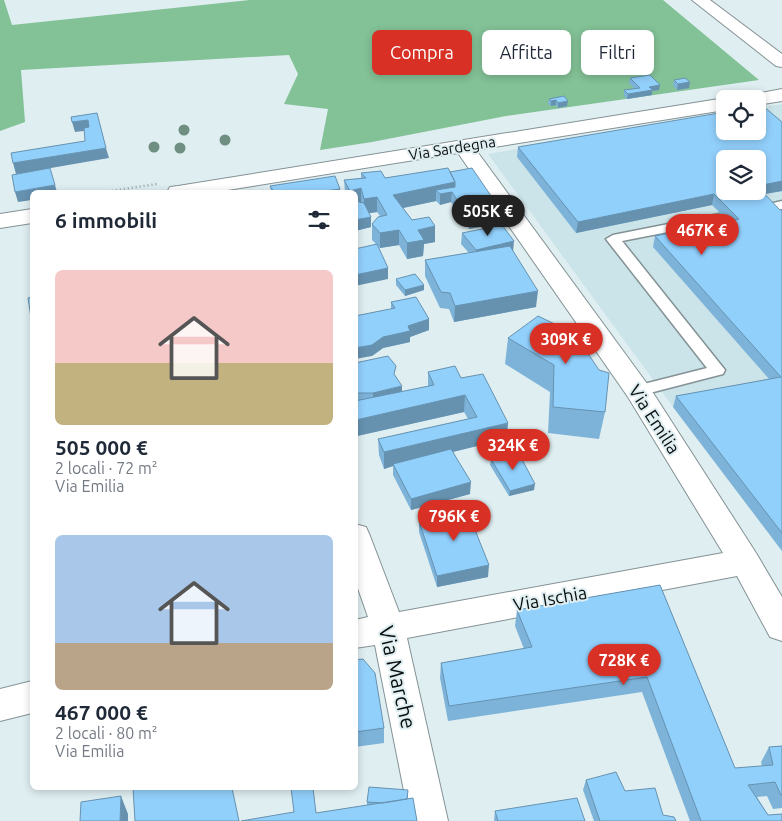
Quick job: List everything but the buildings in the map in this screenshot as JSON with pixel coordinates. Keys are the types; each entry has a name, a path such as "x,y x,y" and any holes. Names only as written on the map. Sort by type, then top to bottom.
{"street":[{"path":"700,0 782,62"},
{"path":"766,98 782,95"},
{"name":"Via Sardegna","path":"213,190 230,189 462,146 716,105"},
{"name":"Via Emilia","path":"462,146 638,390 745,562 782,627"},
{"path":"0,221 30,216"},
{"name":"Via Marche","path":"358,544 388,627 429,821"},
{"name":"Via Ischia","path":"358,633 745,562"},
{"path":"0,705 30,698"}],"lane":[{"path":"765,209 782,206"},
{"path":"638,390 718,370 613,239 724,217"}],"shaded area":[{"path":"782,104 782,551 673,407 488,154 716,116 716,140 766,140 766,107"}],"green space":[{"path":"0,0 4,0 12,25 250,0 663,0 759,80 506,116 320,150 328,109 284,104 298,74 289,55 21,70 25,122 0,131"}]}
